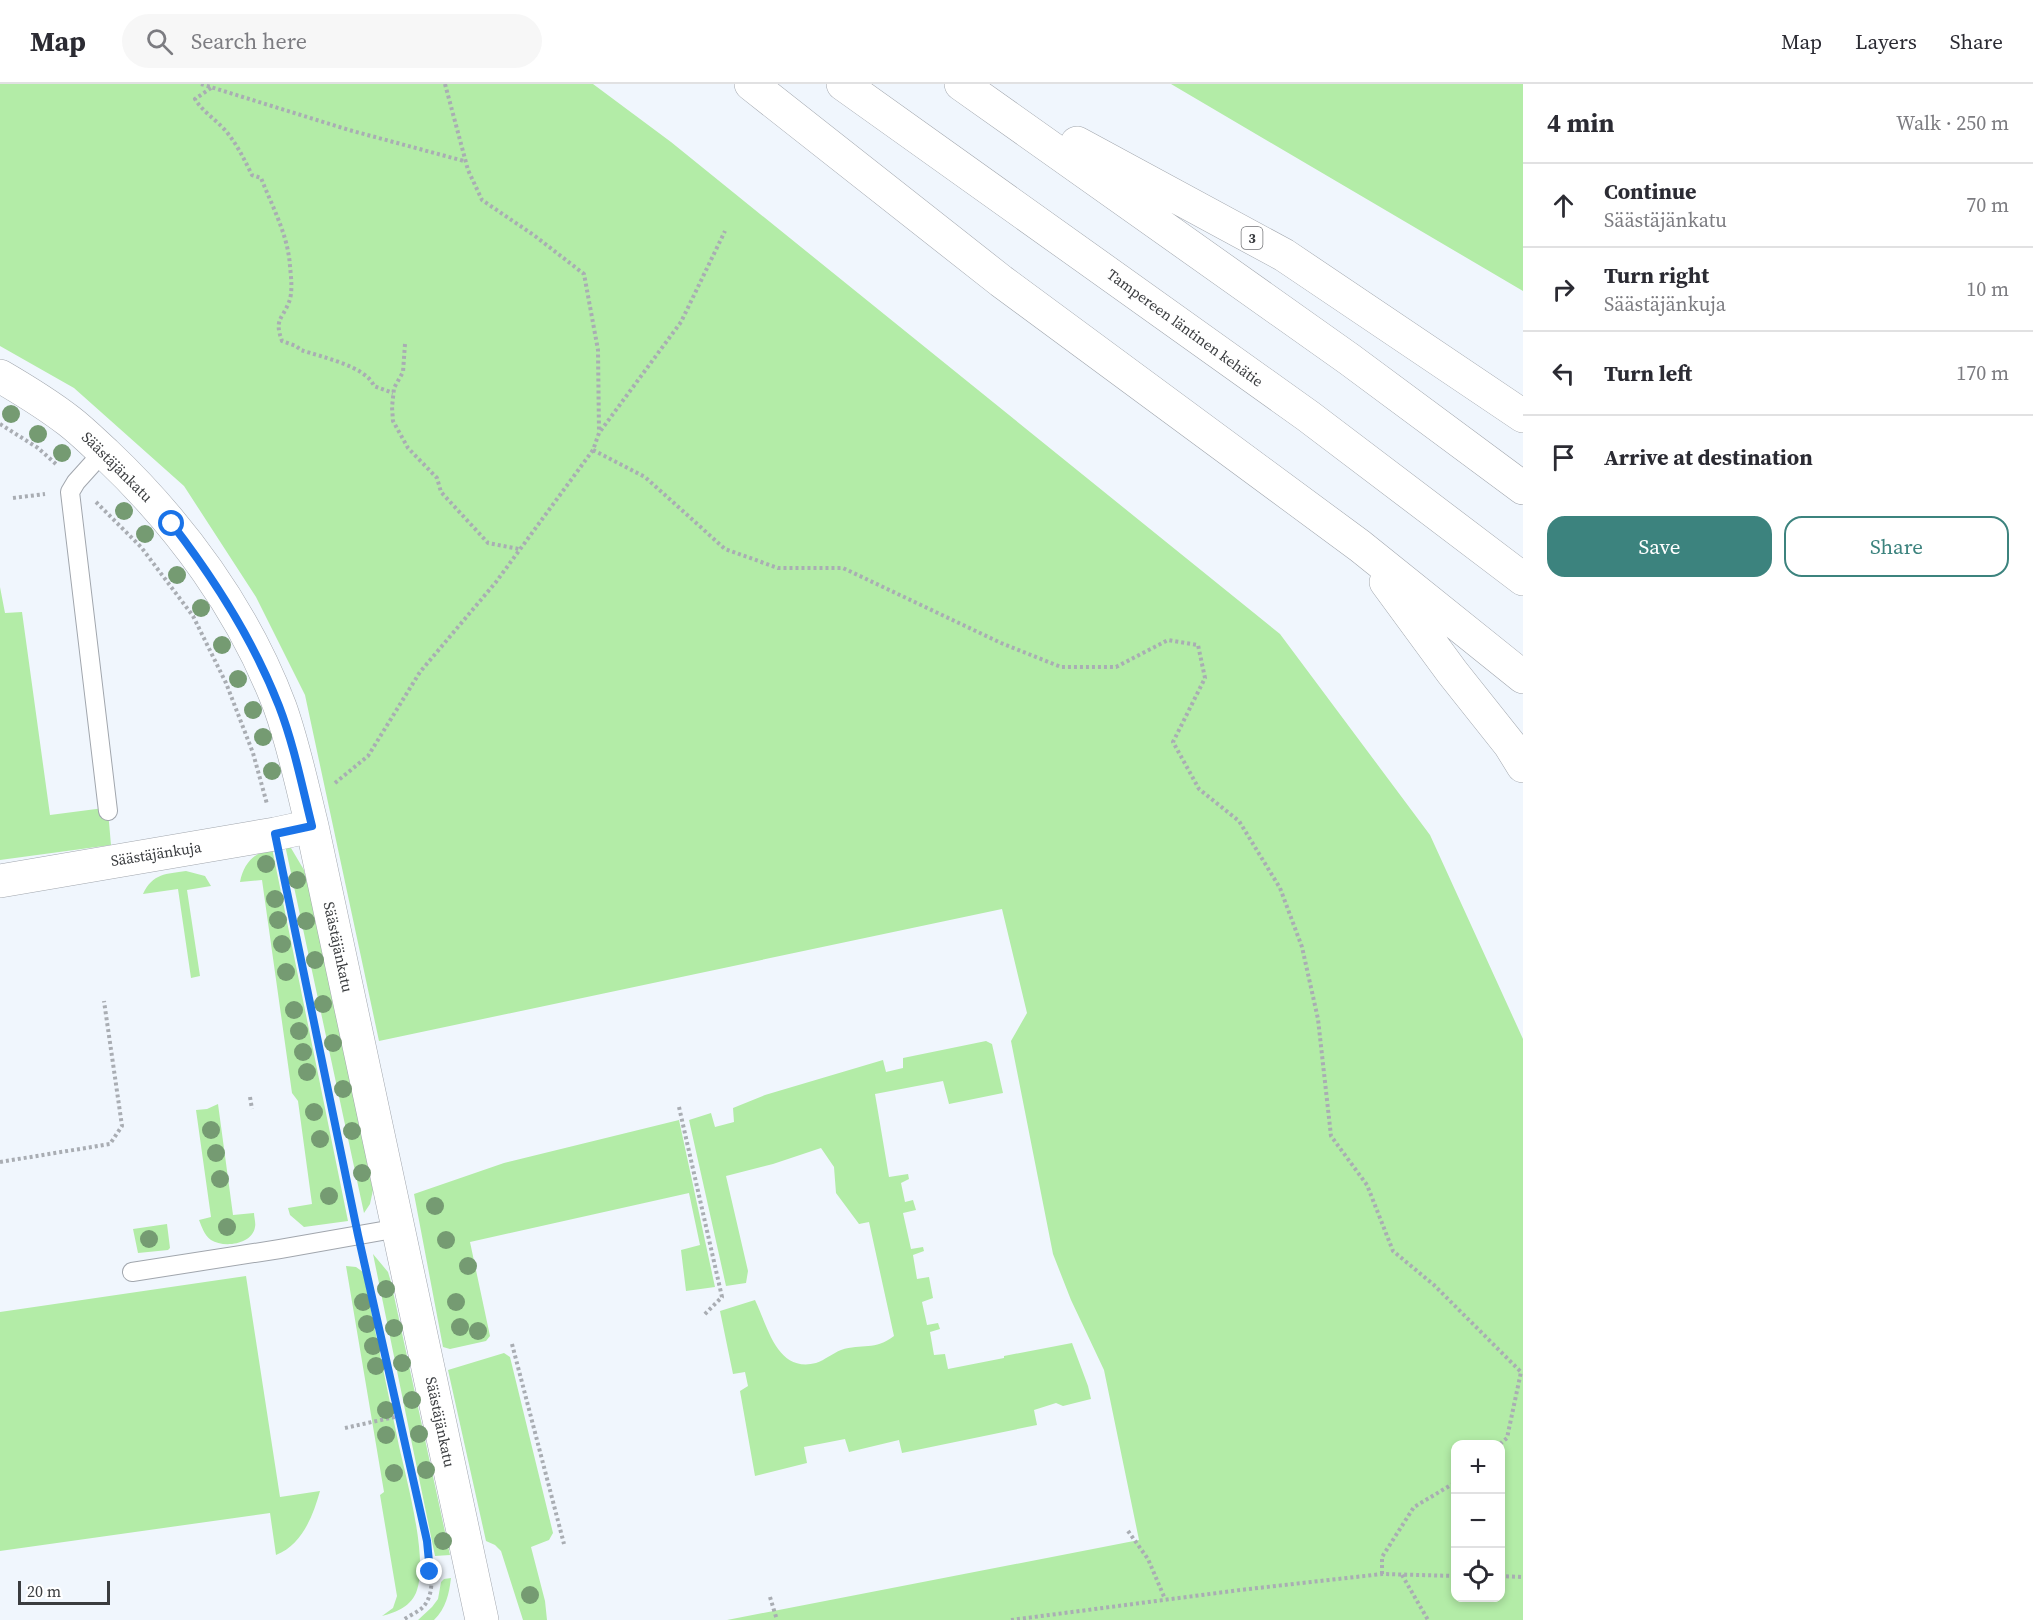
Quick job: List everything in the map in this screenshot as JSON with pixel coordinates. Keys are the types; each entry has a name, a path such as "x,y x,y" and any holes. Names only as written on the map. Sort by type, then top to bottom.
{"main road":[{"path":"751,84 1001,281 1360,546 1523,677"},
{"name":"Tampereen läntinen kehätie","path":"843,84 1308,416 1523,579"},
{"path":"961,84 1349,359 1523,488"},
{"name":"3","path":"967,84 1284,255 1523,416"},
{"name":"Säästäjänkatu","path":"0,376 70,422 134,481 172,524 226,599 262,666 280,707 309,812 482,1620"},
{"path":"1360,546 1452,672 1510,745 1523,766"},
{"name":"Säästäjänkuja","path":"0,881 275,834 309,812"}],"lane":[{"path":"103,452 66,489 108,811"},
{"path":"132,1272 399,1228"}],"path":[{"path":"201,84 349,130 465,161"},
{"path":"445,84 465,161 482,200 535,236 584,274 598,350 599,433"},
{"path":"211,88 195,99 202,110 223,129 237,146 252,175 261,178 286,238 291,290 289,302 279,318 278,331 282,341 342,363 372,380 374,386 393,393"},
{"path":"309,812 339,781 368,756 420,672 496,582 593,450 599,433 681,322 725,231"},
{"path":"405,344 403,372 393,393 393,421 408,448 437,478 441,492 488,543 519,549"},
{"path":"0,424 38,448 66,489 141,547 193,616 226,683 254,753 275,834 358,1235 427,1541 432,1586 429,1598 423,1607 403,1620"},
{"path":"593,450 645,477 725,549 778,568 843,568 961,622 1001,643 1061,667 1116,667 1168,640 1198,645 1205,678 1173,742 1199,789 1239,821 1280,888 1302,947 1318,1019 1330,1136 1367,1185 1393,1251 1434,1285 1521,1372 1507,1438 1505,1440"},
{"path":"14,498 66,489"},
{"path":"0,1162 110,1144 122,1126 104,1002"},
{"path":"250,1097 252,1109"},
{"path":"679,1107 722,1297 703,1316"},
{"path":"512,1344 564,1544"},
{"path":"345,1428 399,1416"},
{"path":"1382,1574 1382,1557 1414,1508 1451,1485"},
{"path":"1128,1531 1148,1559 1165,1599"},
{"path":"1011,1620 1165,1599 1382,1574 1451,1576"},
{"path":"1402,1575 1428,1620"},
{"path":"1505,1576 1523,1577"},
{"path":"770,1598 777,1620"}],"green space":[{"path":"0,84 593,84 671,142 1280,634 1430,835 1523,1039 1523,1620 727,1620 1139,1540 1104,1370 1071,1300 1053,1254 1011,1041 1027,1013 1002,909 379,1041 305,695 256,597 184,486 74,388 0,346"},
{"path":"1171,84 1523,84 1523,291"},
{"path":"0,587 5,613 22,612 50,815 104,808 108,811 111,845 0,860"},
{"path":"285,845 291,848 304,870 317,917 373,1190 370,1204 364,1213"},
{"path":"272,848 348,1221 304,1227 290,1215 288,1208 312,1204 298,1101 292,1093 262,880 240,882 250,860"},
{"path":"186,871 205,876 211,886 187,890 200,976 191,978 178,889 143,894 156,878"},
{"path":"986,1041 992,1044 1003,1093 949,1104 943,1081 875,1094 889,1177 908,1174 909,1179 901,1183 905,1202 913,1200 916,1210 903,1213 911,1249 923,1247 924,1251 913,1255 917,1279 929,1277 933,1298 922,1302 927,1325 938,1323 940,1329 930,1332 934,1355 945,1354 948,1369 1072,1343 1091,1399 1063,1406 1056,1403 1034,1410 1037,1425 902,1453 899,1440 849,1452 845,1439 804,1447 807,1463 755,1476 740,1391 748,1386 745,1372 733,1374 720,1311 755,1300 770,1334 783,1355 803,1364 816,1363 841,1350 881,1344 894,1336 869,1222 859,1224 836,1193 834,1167 821,1148 726,1176 748,1271 746,1283 726,1286 689,1120 711,1113 715,1127 734,1122 733,1108 765,1095 883,1060 886,1072 903,1068 903,1058"},
{"path":"218,1104 233,1215 254,1213 255,1222 253,1233 249,1238 229,1244 211,1240 199,1220 211,1217 196,1110 207,1109"},
{"path":"679,1120 715,1287 686,1291 681,1250 700,1245 689,1193 470,1242 490,1336 486,1341 450,1349 443,1347 414,1194 504,1163"},
{"path":"167,1224 170,1248 168,1250 138,1253 133,1229"},
{"path":"373,1254 388,1272 391,1282 450,1555 435,1556"},
{"path":"346,1266 356,1267 363,1272 411,1499 420,1559 420,1576 415,1596 403,1608 382,1616 393,1608 397,1596 380,1495 384,1492"},
{"path":"246,1276 280,1497 320,1491 310,1520 300,1537 276,1555 270,1513 0,1551 0,1312"},
{"path":"504,1353 510,1357 553,1533 549,1540 531,1547 545,1601 547,1620 523,1620 501,1551 486,1541 448,1370"},
{"path":"451,1578 446,1600 438,1615 434,1620 418,1620 438,1599 441,1582"}],"route":[{"path":"172,524 226,599 262,666 280,707 297,762 312,826 275,834 358,1235 427,1541 430,1572"}]}
